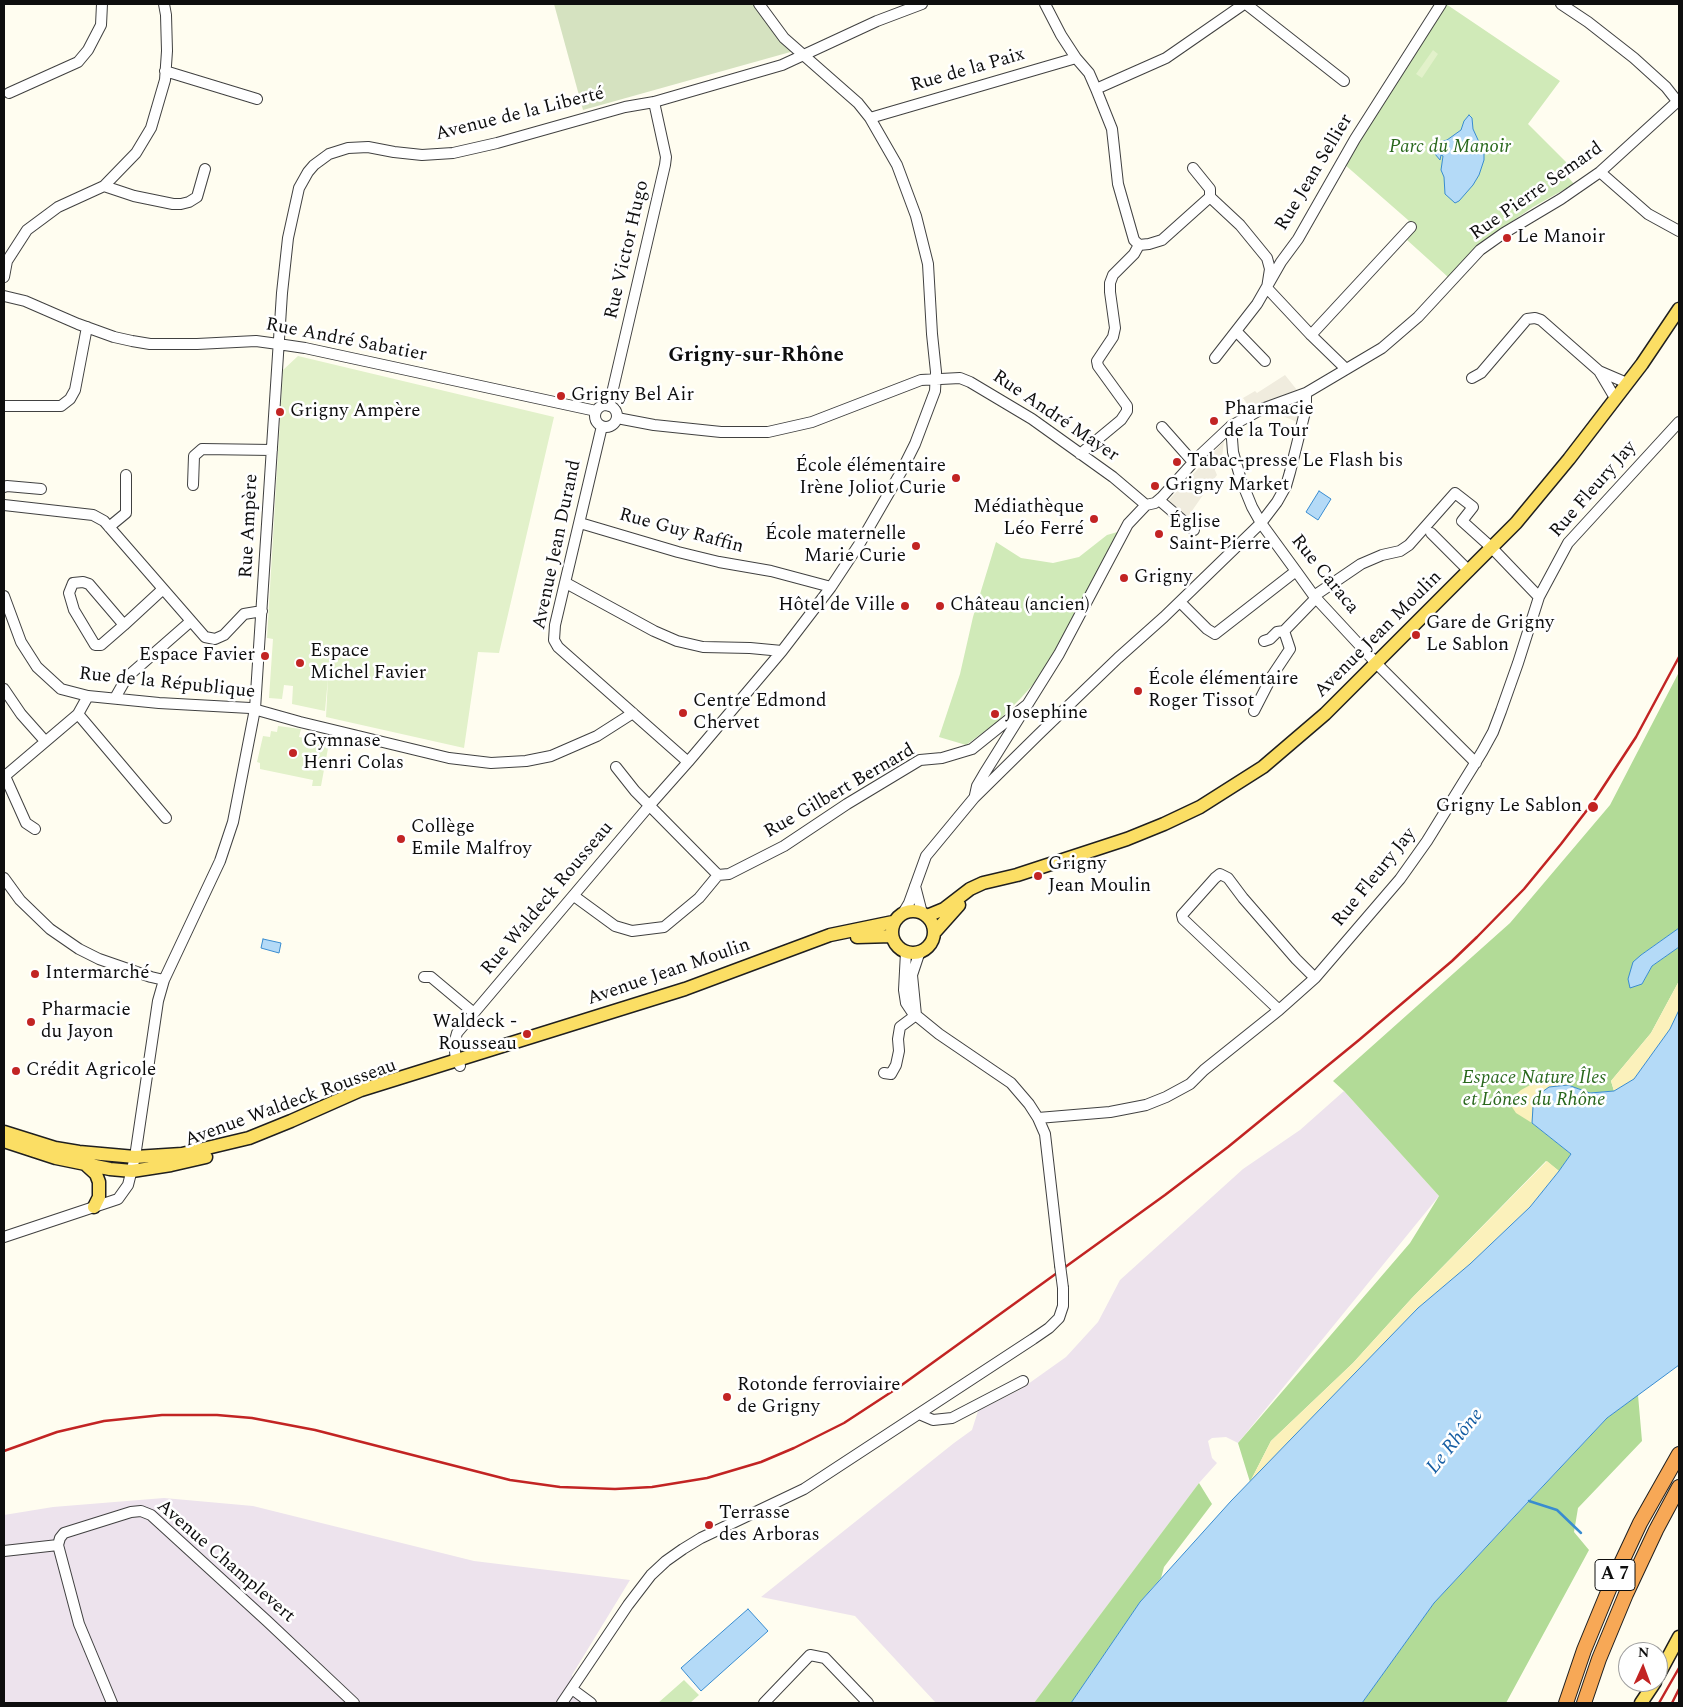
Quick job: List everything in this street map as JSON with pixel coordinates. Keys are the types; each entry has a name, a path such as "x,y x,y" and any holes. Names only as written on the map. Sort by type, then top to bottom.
{"highway":[{"name":"A 7","path":"1566,1703 1617,1572 1640,1523 1679,1454"},
{"name":"A 7","path":"1584,1703 1602,1651 1626,1594 1656,1530 1679,1487"}],"main road":[{"name":"Avenue Jean Moulin","path":"925,915 944,909 970,889 983,882 1017,875 1127,839 1164,824 1200,807 1263,767 1325,714 1377,664 1516,523 1569,459 1642,364 1679,309"},
{"name":"Avenue Jean Moulin","path":"934,933 955,909 971,897 1017,875"},
{"path":"910,911 925,915 933,927 934,933 929,944 920,951 906,952 900,948 892,936 894,922 903,912 910,911"},
{"name":"Avenue Jean Moulin","path":"458,1063 685,989 830,935 894,922"},
{"name":"Avenue Jean Moulin","path":"458,1063 602,1023 817,947 852,938 892,936"},
{"name":"Avenue Waldeck Rousseau","path":"4,1132 55,1148 104,1155 135,1157 182,1154 249,1138 361,1090 458,1063"},
{"name":"Avenue Waldeck Rousseau","path":"4,1142 56,1158 110,1169 132,1171 164,1166 204,1157 346,1102 458,1063"},
{"path":"85,1164 96,1174 99,1182 99,1197 94,1207"},
{"path":"1668,1657 1679,1637"},
{"path":"1641,1703 1648,1692"}],"street":[{"path":"9,92 78,62 88,50 101,25 102,4"},
{"path":"4,277 7,261 27,230 58,208 104,186 136,153 151,128 166,71 166,15 164,4"},
{"name":"Rue Waldeck Rousseau","path":"458,1063 454,1044 457,1033 782,651 831,587 860,543 910,455 935,391 936,379 928,264 916,216 897,165 870,118 858,103 784,38 759,4"},
{"name":"Avenue de la Liberté","path":"278,344 288,238 299,188 314,165 329,154 338,150 359,146 422,155 453,153 497,143 625,107 654,102 782,65 877,21 922,4"},
{"path":"1045,4 1061,35 1089,74 1112,129 1118,184 1134,240 1139,245"},
{"path":"1096,89 1166,58 1245,4 1344,81"},
{"name":"Rue Jean Sellier","path":"1216,358 1257,304 1281,262 1310,218 1358,134 1441,4"},
{"path":"1561,4 1588,22 1634,58 1678,100"},
{"name":"Rue de la Paix","path":"870,118 1076,58"},
{"path":"166,71 257,99"},
{"name":"Rue Pierre Semard","path":"1159,500 1193,462 1230,426 1248,416 1306,393 1382,348 1418,317 1480,250 1600,172 1678,100"},
{"name":"Rue Victor Hugo","path":"609,406 665,165 666,157 654,102"},
{"path":"1193,168 1210,189 1210,197 1240,225 1268,258 1270,269 1267,288 1346,369"},
{"path":"104,186 134,196 181,204 189,202 197,196 205,169"},
{"path":"1600,172 1648,214 1679,232"},
{"path":"1139,245 1162,240 1210,197"},
{"path":"1311,335 1411,227"},
{"path":"1080,454 1121,420 1127,411 1127,406 1098,366 1097,361 1113,337 1115,328 1110,283 1113,275 1134,254 1139,245"},
{"name":"Rue André Sabatier","path":"4,296 25,301 114,337 150,344 256,341 305,348 596,411"},
{"path":"1472,378 1481,373 1527,320 1535,318 1541,320 1599,371 1615,398"},
{"path":"4,406 61,406 70,399 75,390 87,327"},
{"path":"1236,331 1265,362"},
{"name":"Rue Ampère","path":"4,1237 118,1199 128,1185 135,1157 158,1001 164,980 220,861 233,822 255,709 278,344"},
{"path":"1599,371 1627,383"},
{"name":"Rue André Mayer","path":"936,379 960,378 970,382 1032,419 1113,477 1146,505"},
{"path":"617,418 654,425 721,432 768,432 812,422 920,380 936,379"},
{"path":"903,912 909,903 926,856 974,798 1261,523 1277,502 1286,486 1306,408 1306,393"},
{"path":"602,406 609,406 615,410 616,422 610,426 602,426 596,420 596,411 602,406"},
{"name":"Rue Fleury Jay","path":"1038,1118 1110,1112 1146,1105 1166,1097 1190,1084 1204,1070 1279,1010 1315,978 1400,879 1427,841 1476,763 1493,732 1539,597 1568,542 1679,422"},
{"name":"Avenue Jean Durand","path":"602,426 555,625 556,643 558,647 688,762"},
{"name":"Rue Caraca","path":"1230,426 1233,452 1241,480 1252,507 1261,523 1296,571 1315,597 1377,664 1476,763"},
{"path":"1162,427 1193,462"},
{"path":"193,485 194,456 202,448 272,450"},
{"path":"109,527 126,513 126,475"},
{"path":"4,487 41,489"},
{"path":"1264,641 1270,639 1277,632 1284,631 1315,597 1361,564 1405,548 1455,493 1473,506 1462,521 1492,548 1539,597"},
{"path":"974,798 977,786 984,774 1059,654 1128,524 1146,505 1159,500 1194,530"},
{"path":"4,505 93,515 104,521 205,636 214,639 224,635 244,614 262,611"},
{"name":"Rue Guy Raffin","path":"580,523 678,552 719,562 771,571 831,587"},
{"path":"1431,533 1469,571"},
{"path":"1180,602 1207,629 1215,634 1296,571"},
{"path":"124,625 89,584 83,582 74,583 69,593 74,610 95,644 101,645 124,625 163,589"},
{"path":"566,583 654,631 677,640 704,647 782,651"},
{"name":"Rue de la République","path":"4,596 21,642 37,667 61,689 88,696 244,707 449,758 500,763 526,761 550,756 597,736 633,713"},
{"path":"115,698 127,677 191,621"},
{"path":"1254,711 1272,676 1290,649 1284,631"},
{"path":"4,689 21,714 45,741"},
{"path":"35,828 26,823 4,775 78,714 88,696"},
{"name":"Rue Gilbert Bernard","path":"718,875 729,874 784,846 847,804 920,760 942,758 972,749 1028,704"},
{"path":"78,714 166,818"},
{"path":"574,896 615,926 632,930 648,930 664,927 699,898 718,875 635,792 616,766"},
{"path":"1279,1010 1183,919 1182,915 1214,878 1220,874 1228,878 1296,960 1315,978"},
{"path":"4,878 20,900 50,929 79,949 99,959 164,980"},
{"path":"915,885 925,915"},
{"path":"916,1016 912,975 920,951"},
{"path":"562,1703 628,1605 651,1575 666,1561 701,1538 804,1489 1049,1328 1062,1312 1063,1288 1043,1128 1029,1104 1006,1079 939,1034 916,1016 908,1007 905,996 906,952"},
{"path":"424,977 430,977 474,1013"},
{"path":"884,1073 891,1074 896,1065 899,1051 898,1038 900,1027 916,1016"},
{"path":"919,1414 933,1420 952,1418 1023,1381"},
{"name":"Avenue Champlevert","path":"58,1545 60,1538 64,1534 131,1512 140,1511 150,1515 354,1703"},
{"path":"4,1551 58,1545 79,1624 112,1703"},
{"path":"764,1703 810,1655 825,1658 866,1703"},
{"path":"572,1688 591,1703"}],"shaded area":[{"path":"1285,375 1297,390 1250,408 1243,398 1255,391 1257,393"},
{"path":"1298,403 1300,406 1297,422 1283,416 1277,410"},
{"path":"1224,441 1222,458 1212,463 1217,475 1208,487 1205,485 1201,488 1203,495 1187,518 1168,501"},
{"path":"1344,1091 1439,1196 1238,1443 1226,1437 1212,1438 1208,1441 1212,1458 1217,1463 1199,1483 1034,1703 936,1703 855,1616 761,1597 972,1430 978,1411 1021,1389 1066,1357 1098,1322 1120,1280 1243,1169 1300,1130"},
{"path":"164,1498 253,1506 474,1561 630,1580 572,1675 580,1703 4,1703 4,1515 53,1507"}],"green space":[{"path":"554,4 753,4 794,51 583,110"},
{"name":"Parc du Manoir","path":"1446,4 1560,81 1528,124 1573,169 1567,176 1574,184 1533,207 1486,239 1448,277 1407,240 1416,227 1344,164 1367,125"},
{"path":"1433,50 1438,54 1422,78 1416,74"},
{"path":"298,356 554,417 499,653 478,652 464,748 326,717 328,678 325,711 292,704 293,686 284,685 282,699 269,698 273,639 267,638 283,370"},
{"path":"1121,531 1103,560 1046,670 996,723 966,745 939,737 960,674 973,617 996,542 1021,558 1053,563 1079,557 1107,535"},
{"name":"Espace Nature Îles et Lônes du Rhône","path":"1679,672 1679,928 1641,955 1642,984 1652,966 1679,947 1679,981 1651,1033 1611,1081 1614,1091 1590,1093 1568,1085 1532,1123 1571,1154 1559,1171 1546,1161 1412,1298 1353,1363 1271,1441 1250,1482 1238,1443 1410,1243 1439,1196 1333,1081 1510,923 1610,805"},
{"name":"Gymnase Henri Colas","path":"278,726 301,729 299,737 329,743 321,786 312,786 313,780 260,769 260,763 257,762 263,736 270,737 271,731 277,732"},
{"path":"1638,1395 1642,1441 1578,1508 1574,1532 1589,1550 1506,1703 1362,1703 1434,1603 1607,1418"},
{"path":"1199,1483 1212,1504 1164,1567 1161,1578 1140,1602 1071,1703 1034,1703"},
{"path":"684,1680 699,1695 690,1703 658,1703"}],"sand":[{"path":"1679,981 1679,1010 1670,1029 1634,1079 1614,1091 1611,1081 1651,1033"},
{"path":"1570,1075 1568,1085 1549,1087 1533,1107 1532,1123 1516,1113 1512,1107 1514,1096 1521,1090 1532,1084"},
{"path":"1547,1161 1559,1171 1530,1207 1470,1264 1418,1308 1250,1482 1271,1441 1353,1363 1412,1298"}],"water":[{"path":"1469,115 1472,118 1473,129 1484,153 1484,160 1473,185 1455,203 1445,194 1444,177 1441,170 1443,156 1441,155 1440,160 1435,154 1434,145 1447,140 1461,130 1464,121"},
{"path":"1319,491 1331,499 1318,520 1306,512"},
{"path":"1679,928 1679,947 1652,966 1642,984 1630,988 1628,979 1633,962"},
{"path":"263,939 281,943 279,953 261,948"},
{"name":"Le Rhône","path":"1679,1010 1679,1365 1607,1418 1529,1501 1434,1603 1362,1703 1071,1703 1140,1602 1231,1501 1418,1308 1470,1264 1530,1207 1559,1171 1571,1154 1532,1123 1533,1107 1538,1095 1549,1087 1568,1085 1590,1093 1614,1091 1634,1079 1670,1029"},
{"path":"748,1609 768,1631 701,1691 681,1668"}],"waterway":[{"path":"1529,1501 1557,1510 1581,1533"}],"railway":[{"path":"4,1451 57,1432 104,1421 162,1415 217,1415 252,1418 315,1430 510,1480 560,1487 615,1489 652,1487 707,1478 761,1462 794,1448 844,1423 899,1387 1165,1195 1228,1147 1452,961 1524,889 1594,801 1636,737 1679,657"},
{"path":"1659,1703 1679,1668"},
{"path":"1672,1703 1679,1689"}],"place":[{"name":"Le Manoir","path":"1507,238"},
{"name":"Grigny Bel Air","path":"561,396"},
{"name":"Grigny Ampère","path":"280,412"},
{"name":"Pharmacie de la Tour","path":"1214,421"},
{"name":"Tabac-presse Le Flash bis","path":"1177,462"},
{"name":"École élémentaire Irène Joliot Curie","path":"956,478"},
{"name":"Grigny Market","path":"1155,486"},
{"name":"Médiathèque Léo Ferré","path":"1094,519"},
{"name":"Église Saint-Pierre","path":"1159,534"},
{"name":"École maternelle Marie Curie","path":"916,546"},
{"name":"Grigny","path":"1124,578"},
{"name":"Hôtel de Ville","path":"905,606"},
{"name":"Château (ancien)","path":"940,606"},
{"name":"Gare de Grigny Le Sablon","path":"1416,635"},
{"name":"Espace Favier","path":"265,656"},
{"name":"Espace Michel Favier","path":"300,663"},
{"name":"École élémentaire Roger Tissot","path":"1138,691"},
{"name":"Centre Edmond Chervet","path":"683,713"},
{"name":"Josephine","path":"995,714"},
{"name":"Gymnase Henri Colas","path":"293,753"},
{"name":"Grigny Le Sablon","path":"1593,807"},
{"name":"Collège Emile Malfroy","path":"401,839"},
{"name":"Grigny Jean Moulin","path":"1038,876"},
{"name":"Intermarché","path":"35,974"},
{"name":"Pharmacie du Jayon","path":"31,1022"},
{"name":"Waldeck - Rousseau","path":"527,1034"},
{"name":"Crédit Agricole","path":"16,1071"},
{"name":"Rotonde ferroviaire de Grigny","path":"727,1397"},
{"name":"Terrasse des Arboras","path":"709,1525"}],"district":[{"name":"Grigny-sur-Rhône","path":"756,357"}]}
